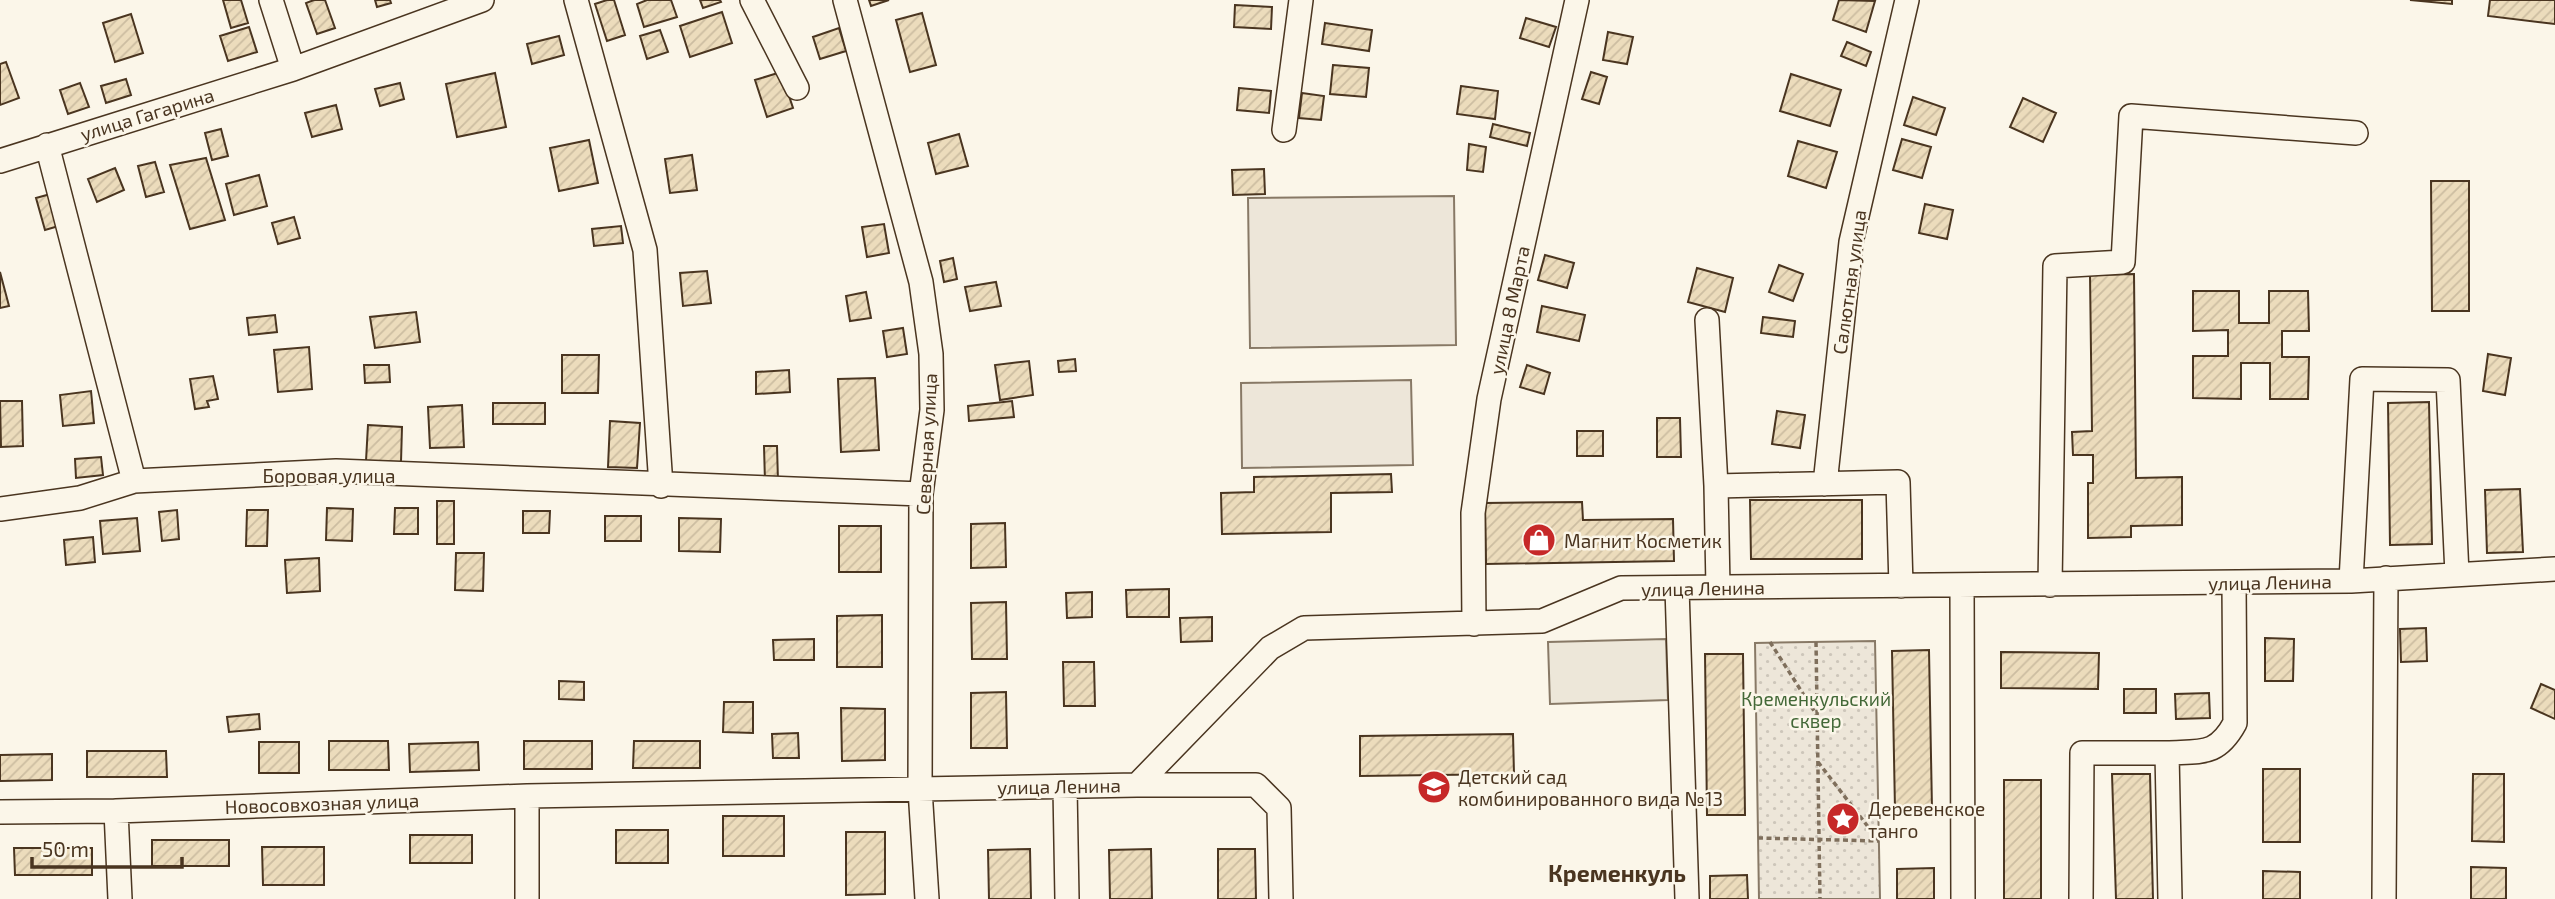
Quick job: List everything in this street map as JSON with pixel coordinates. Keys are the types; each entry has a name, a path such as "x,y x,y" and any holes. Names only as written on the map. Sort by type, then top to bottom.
{"street":[{"path":"271,0 293,69"},
{"name":"улица Гагарина","path":"0,160 293,69 482,0"},
{"path":"576,0 645,250 661,486"},
{"path":"752,0 797,88"},
{"name":"Северная улица","path":"845,0 921,282 930,354 932,410 921,495 920,789 927,899"},
{"path":"1284,130 1301,0"},
{"name":"улица 8 Марта","path":"1474,624 1473,513 1489,399 1577,0"},
{"name":"Салютная улица","path":"1825,484 1851,242 1907,0"},
{"path":"2050,585 2055,266 2123,262 2131,116 2356,133"},
{"path":"47,145 134,481"},
{"path":"1707,320 1716,486 1718,587"},
{"path":"2351,581 2362,379 2448,380 2457,574"},
{"name":"Боровая улица","path":"0,509 80,498 134,481 336,471 921,495"},
{"path":"1716,486 1898,482 1900,586"},
{"name":"улица Ленина","path":"920,789 1137,785 1270,648 1304,628 1542,621 1621,589 2351,581 2555,569"},
{"path":"2384,899 2386,578"},
{"path":"2081,899 2082,753 2203,751 2224,743 2235,723 2234,583"},
{"path":"1962,585 1963,899"},
{"path":"1677,588 1687,899"},
{"path":"2167,753 2170,899"},
{"path":"1137,785 1256,785 1279,808 1281,899"},
{"path":"1065,787 1067,899"},
{"name":"Новосовхозная улица","path":"0,812 116,811 527,796 920,789"},
{"path":"527,796 527,899"},
{"path":"116,811 120,899"}],"path":[{"path":"1770,642 1817,716"},
{"path":"1816,642 1821,899"},
{"path":"1758,838 1879,841 1818,762"}],"green space":[{"path":"1454,196 1456,345 1250,348 1248,198"},
{"path":"1411,380 1413,465 1242,468 1241,383"},
{"name":"Кременкульский сквер","path":"1875,641 1880,899 1759,899 1755,643"}],"shaded area":[{"path":"1666,639 1668,700 1550,704 1548,642"}],"building":[{"path":"223,0 241,0 248,23 231,28"},
{"path":"325,0 335,28 317,34 306,3"},
{"path":"375,0 390,0 391,3 377,7"},
{"path":"614,0 625,35 607,41 595,4"},
{"path":"647,0 671,0 677,17 644,27 637,4"},
{"path":"700,0 720,0 721,2 703,8"},
{"path":"869,0 889,0 871,6"},
{"path":"1839,0 1875,1 1866,32 1833,20"},
{"path":"2410,0 2452,0 2452,4"},
{"path":"2490,0 2555,0 2555,24 2488,16"},
{"path":"1235,5 1272,7 1271,29 1234,27"},
{"path":"722,12 732,43 690,57 680,26"},
{"path":"922,13 936,65 910,72 896,20"},
{"path":"131,14 143,53 115,62 103,23"},
{"path":"1526,18 1556,27 1549,47 1520,38"},
{"path":"1325,23 1372,30 1369,51 1322,44"},
{"path":"249,27 257,52 228,61 220,36"},
{"path":"839,28 846,51 820,59 813,37"},
{"path":"660,30 668,52 647,59 640,36"},
{"path":"1608,32 1633,37 1627,64 1603,60"},
{"path":"559,36 564,55 532,64 527,44"},
{"path":"1847,42 1871,52 1866,66 1841,56"},
{"path":"6,62 19,98 0,105 0,64"},
{"path":"1333,65 1369,68 1366,97 1330,94"},
{"path":"781,72 793,108 767,117 755,80"},
{"path":"1591,72 1607,77 1599,104 1582,99"},
{"path":"495,73 506,127 457,137 446,84"},
{"path":"1791,74 1841,90 1830,126 1780,111"},
{"path":"126,79 131,95 106,103 101,86"},
{"path":"80,83 89,107 68,114 60,90"},
{"path":"400,83 404,99 380,106 375,89"},
{"path":"1461,86 1498,91 1495,119 1457,114"},
{"path":"1239,88 1271,91 1269,113 1237,110"},
{"path":"1302,93 1324,96 1321,120 1299,118"},
{"path":"1913,97 1945,108 1936,135 1904,125"},
{"path":"2023,98 2056,113 2043,142 2010,127"},
{"path":"336,105 342,129 312,137 305,113"},
{"path":"1493,124 1530,133 1527,146 1490,137"},
{"path":"221,129 228,156 212,160 205,133"},
{"path":"959,134 968,166 936,174 928,143"},
{"path":"1902,139 1931,147 1922,178 1893,170"},
{"path":"589,140 598,183 559,191 550,148"},
{"path":"1798,141 1837,152 1826,188 1788,176"},
{"path":"1469,144 1486,147 1483,172 1467,170"},
{"path":"692,155 697,190 670,193 665,159"},
{"path":"206,158 225,220 190,229 170,165"},
{"path":"155,162 164,192 146,197 138,166"},
{"path":"115,168 124,190 97,202 88,179"},
{"path":"1264,169 1265,194 1233,195 1232,170"},
{"path":"259,175 267,206 234,215 226,184"},
{"path":"2431,181 2469,181 2469,311 2432,311"},
{"path":"54,193 62,225 45,230 36,198"},
{"path":"1925,204 1953,210 1947,239 1919,233"},
{"path":"294,217 300,238 278,244 272,223"},
{"path":"884,224 889,253 867,257 862,227"},
{"path":"621,226 623,243 594,246 592,229"},
{"path":"1545,255 1574,263 1567,288 1538,280"},
{"path":"953,258 957,279 944,282 940,261"},
{"path":"1779,265 1803,274 1793,301 1769,292"},
{"path":"1697,268 1733,278 1725,312 1688,302"},
{"path":"707,271 711,303 683,306 680,273"},
{"path":"0,272 9,306 0,308"},
{"path":"2134,274 2136,478 2182,477 2182,525 2131,526 2131,537 2088,538 2088,483 2093,483 2093,455 2073,455 2072,432 2092,431 2090,275"},
{"path":"996,282 1001,306 970,311 965,287"},
{"path":"2193,291 2239,291 2239,323 2269,323 2269,291 2308,291 2309,331 2282,331 2282,357 2309,357 2308,399 2270,399 2270,363 2241,363 2241,399 2193,398 2193,356 2228,356 2228,330 2193,331"},
{"path":"866,292 871,318 850,321 846,296"},
{"path":"1542,306 1585,315 1579,341 1537,332"},
{"path":"416,312 420,342 375,348 370,317"},
{"path":"275,315 277,332 249,335 247,318"},
{"path":"1763,317 1795,321 1793,337 1761,333"},
{"path":"903,328 907,354 887,357 883,331"},
{"path":"309,347 312,389 278,392 274,350"},
{"path":"2488,354 2511,358 2505,395 2483,391"},
{"path":"562,355 599,355 598,393 562,393"},
{"path":"1075,359 1076,371 1059,372 1058,361"},
{"path":"1029,361 1033,395 1000,400 995,365"},
{"path":"364,365 389,365 390,382 365,383"},
{"path":"1527,365 1550,373 1544,394 1520,387"},
{"path":"789,370 790,392 756,394 756,372"},
{"path":"213,376 218,399 207,401 209,407 195,409 190,379"},
{"path":"875,378 879,450 841,452 838,379"},
{"path":"91,391 94,423 63,426 60,395"},
{"path":"0,401 22,401 23,446 1,447"},
{"path":"1012,401 1014,417 969,421 968,406"},
{"path":"2429,402 2432,544 2390,545 2388,403"},
{"path":"493,403 545,403 545,424 493,424"},
{"path":"462,405 464,447 430,448 428,407"},
{"path":"1777,411 1805,415 1800,448 1772,444"},
{"path":"1657,418 1680,418 1681,457 1657,457"},
{"path":"610,421 640,423 637,468 608,467"},
{"path":"368,425 402,427 401,462 366,461"},
{"path":"1577,431 1603,431 1603,456 1577,456"},
{"path":"764,446 777,446 778,481 765,482"},
{"path":"101,457 103,475 76,478 75,459"},
{"path":"1391,474 1392,492 1331,493 1331,532 1222,534 1221,493 1254,492 1254,477"},
{"path":"2520,489 2523,552 2487,553 2485,490"},
{"path":"1750,500 1862,500 1862,559 1751,559"},
{"path":"437,501 454,501 454,544 437,544"},
{"path":"1582,502 1583,520 1673,519 1674,561 1486,564 1485,503"},
{"path":"327,508 353,509 352,541 326,540"},
{"path":"395,508 418,508 418,534 394,534"},
{"path":"177,510 179,539 162,541 159,512"},
{"path":"247,510 268,510 267,546 246,546"},
{"path":"523,511 550,511 549,533 523,533"},
{"path":"605,516 641,516 641,541 605,541"},
{"path":"137,518 140,551 103,554 100,521"},
{"path":"679,518 721,519 720,552 679,551"},
{"path":"1005,523 1006,567 971,568 971,524"},
{"path":"839,526 881,526 881,572 839,572"},
{"path":"93,537 95,562 66,565 64,540"},
{"path":"456,553 484,553 483,591 455,590"},
{"path":"319,558 320,591 287,593 285,560"},
{"path":"1169,589 1169,617 1127,617 1126,590"},
{"path":"1092,592 1092,617 1067,618 1066,593"},
{"path":"1006,602 1007,659 972,659 971,603"},
{"path":"882,615 882,667 837,667 837,616"},
{"path":"1212,617 1212,641 1181,642 1180,618"},
{"path":"2426,628 2427,661 2401,662 2400,629"},
{"path":"2265,638 2294,639 2293,681 2265,681"},
{"path":"814,639 814,660 774,660 773,640"},
{"path":"1929,650 1932,809 1895,810 1892,651"},
{"path":"2001,652 2099,653 2098,689 2001,688"},
{"path":"1705,654 1743,654 1745,815 1707,815"},
{"path":"1063,662 1094,662 1095,706 1064,706"},
{"path":"559,681 584,682 584,700 559,699"},
{"path":"2541,684 2555,690 2555,719 2531,708"},
{"path":"2124,689 2156,689 2156,713 2124,713"},
{"path":"1006,692 1007,748 971,748 971,693"},
{"path":"2209,693 2210,718 2176,719 2175,694"},
{"path":"724,702 753,702 753,733 723,732"},
{"path":"841,708 885,709 885,760 842,761"},
{"path":"259,714 260,729 229,732 227,717"},
{"path":"798,733 799,758 773,758 772,734"},
{"path":"1513,734 1514,774 1360,776 1360,736"},
{"path":"329,741 388,741 389,770 329,770"},
{"path":"524,741 592,741 592,769 524,769"},
{"path":"634,741 700,741 700,768 633,768"},
{"path":"259,742 299,742 299,773 259,773"},
{"path":"478,742 479,770 410,772 409,744"},
{"path":"87,751 166,751 167,777 87,777"},
{"path":"52,754 52,780 0,781 0,755"},
{"path":"2263,769 2300,769 2300,842 2263,842"},
{"path":"2112,774 2150,774 2153,899 2116,899"},
{"path":"2473,774 2504,774 2504,842 2472,841"},
{"path":"2004,780 2041,780 2041,899 2004,899"},
{"path":"723,816 784,816 784,856 723,856"},
{"path":"616,830 668,830 668,863 616,863"},
{"path":"846,832 885,832 885,894 846,895"},
{"path":"410,835 472,835 472,863 410,863"},
{"path":"152,840 229,840 229,866 152,866"},
{"path":"262,847 324,847 324,885 263,885"},
{"path":"14,848 92,848 92,875 15,875"},
{"path":"1030,849 1031,899 989,899 988,850"},
{"path":"1151,849 1152,899 1110,899 1109,850"},
{"path":"1218,849 1255,849 1256,899 1218,899"},
{"path":"2471,867 2506,868 2506,899 2471,899"},
{"path":"1934,868 1934,899 1897,899 1897,869"},
{"path":"2263,871 2300,872 2300,899 2263,899"},
{"path":"1747,875 1748,899 1710,899 1710,876"}],"place":[{"name":"Магнит Косметик","path":"1539,540"},
{"name":"Детский сад комбинированного вида №13","path":"1434,787"},
{"name":"Деревенское танго","path":"1843,819"}],"district":[{"name":"Кременкуль","path":"1617,873"}]}
